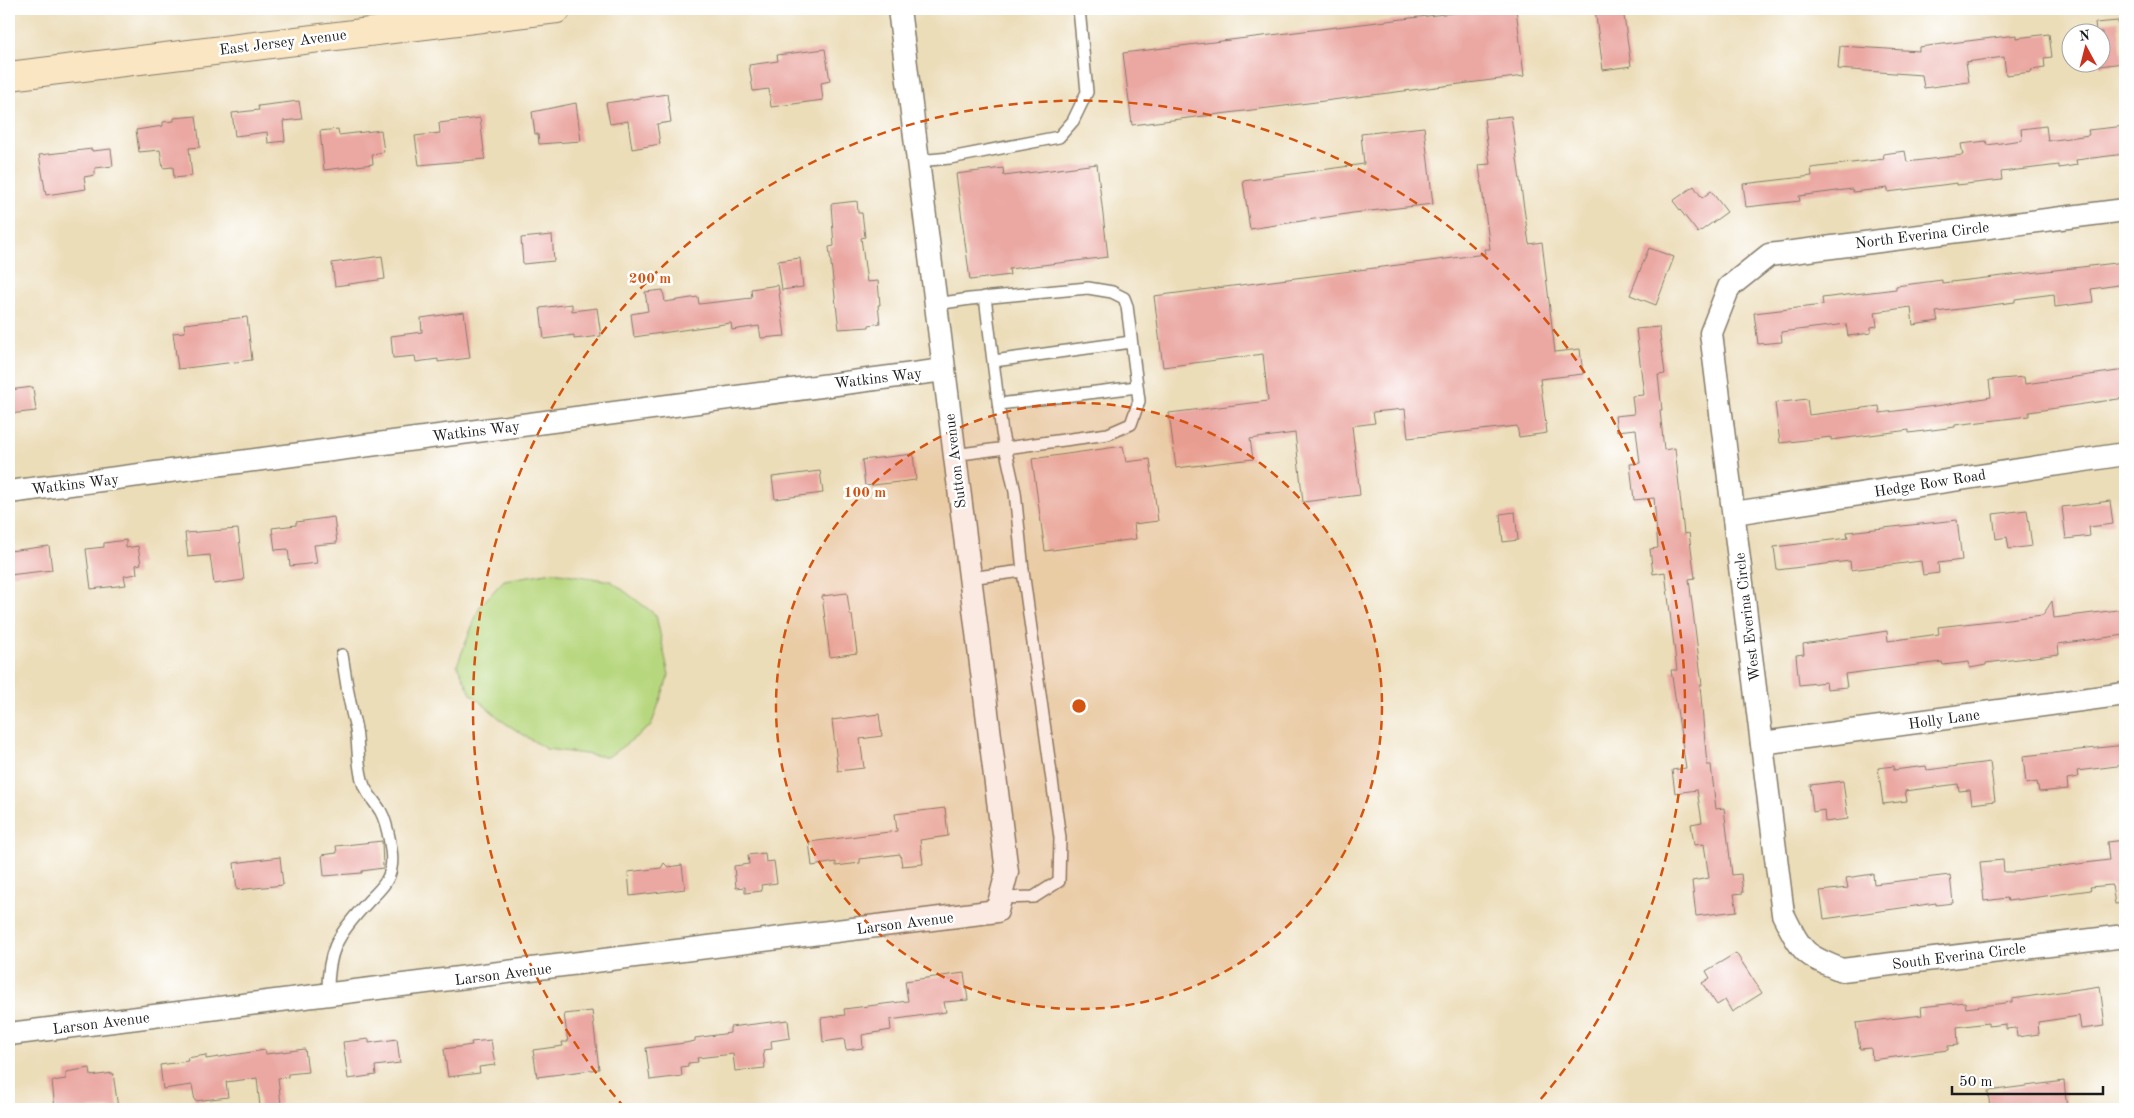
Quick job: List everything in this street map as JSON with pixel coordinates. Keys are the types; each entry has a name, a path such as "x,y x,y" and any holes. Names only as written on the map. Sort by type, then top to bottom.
{"street":[{"name":"East Jersey Avenue","path":"9,76 457,15 557,9"},
{"name":"Sutton Avenue","path":"899,9 1007,872 999,905"},
{"name":"North Everina Circle","path":"1729,287 1769,255 2125,210"},
{"name":"West Everina Circle","path":"1729,287 1711,333 1783,914 1799,946"},
{"name":"Watkins Way","path":"9,492 944,370"},
{"name":"Hedge Row Road","path":"1734,512 2125,454"},
{"name":"Holly Lane","path":"1762,743 2125,694"},
{"name":"Larson Avenue","path":"9,1034 328,996 999,905"},
{"name":"South Everina Circle","path":"1799,946 1815,960 1842,970 2125,936"}],"lane":[{"path":"918,161 950,158 1059,137 1073,121 1087,92 1079,9"},
{"path":"936,304 1088,288 1112,292 1124,298 1127,306 1139,401 1131,424 1108,434 954,455"},
{"path":"985,298 1002,433 1015,492 1023,571 1060,838 1059,881 1034,897 999,905"},
{"path":"994,361 1131,342"},
{"path":"999,404 1137,387"},
{"path":"969,578 1023,571"},
{"path":"328,996 327,971 329,959 335,946 342,933 382,887 389,877 392,866 392,852 382,814 364,787 358,764 356,728 342,655"}],"green space":[{"path":"553,572 611,581 656,615 669,675 651,726 608,757 546,749 505,723 471,694 457,665 480,606 504,580"}],"building":[{"path":"1485,9 1516,9 1524,76 1132,125 1123,53"},
{"path":"1595,9 1623,9 1631,66 1603,70"},
{"path":"2118,21 2123,63 2112,64 2112,22 2106,22"},
{"path":"2049,34 2052,57 2044,58 2045,68 2031,70 2032,72 2006,75 2004,57 1966,62 1969,82 1924,88 1922,75 1838,69 1840,46 1919,51 1919,47 2016,35 2016,38"},
{"path":"825,49 830,81 821,83 823,100 771,107 769,89 753,91 749,65 778,61 777,55"},
{"path":"667,94 671,122 657,124 660,144 632,149 628,121 610,124 606,103"},
{"path":"299,101 302,119 283,121 285,141 268,143 267,132 235,136 232,113 259,110 258,106"},
{"path":"576,103 581,141 539,144 538,134 535,134 532,112"},
{"path":"196,116 200,147 189,148 192,176 174,178 173,167 163,168 160,150 139,152 136,130 163,126 163,122 174,121 174,118"},
{"path":"1511,116 1529,244 1542,242 1555,352 1580,349 1583,374 1540,379 1547,433 1519,437 1517,426 1408,438 1405,409 1373,412 1375,423 1352,426 1360,495 1303,502 1295,433 1250,439 1253,459 1176,468 1169,413 1268,401 1263,354 1163,367 1154,296 1485,254 1484,249 1490,249 1479,165 1490,164 1484,119"},
{"path":"480,118 485,159 419,165 415,136 440,133 439,123"},
{"path":"2046,126 2048,141 2089,135 2088,130 2125,126 2125,154 2076,160 2077,165 2059,168 2059,165 2001,172 2002,180 1957,185 1957,183 1888,192 1888,188 1853,192 1852,189 1799,196 1800,201 1746,207 1743,184 1812,176 1811,168 1884,159 1883,154 1905,151 1907,162 1963,155 1961,144 1986,141 1987,145 2022,140 2021,129"},
{"path":"1424,127 1433,204 1353,213 1250,229 1243,181 1364,164 1361,134"},
{"path":"338,129 339,135 381,130 384,152 372,154 373,164 324,170 320,131"},
{"path":"92,149 92,151 111,149 113,166 95,168 95,175 84,177 86,189 46,195 39,155"},
{"path":"1097,164 1108,257 1009,269 1010,275 970,280 956,174 1003,168 1004,176"},
{"path":"1694,186 1702,198 1711,191 1727,212 1698,233 1673,201"},
{"path":"857,201 858,213 862,213 865,237 861,238 867,282 878,281 880,323 869,325 869,327 839,329 829,247 834,246 831,204"},
{"path":"552,235 554,261 523,264 521,238"},
{"path":"1649,248 1674,257 1656,305 1630,295"},
{"path":"382,256 385,279 335,286 332,263"},
{"path":"800,258 803,287 782,290 778,261"},
{"path":"2125,262 2125,284 2091,289 2093,302 2055,307 2054,294 2015,299 2015,302 1936,312 1938,321 1913,325 1911,307 1875,312 1877,326 1871,327 1871,333 1848,336 1846,324 1781,332 1782,342 1758,344 1754,313 1823,305 1822,298 1896,289 1896,286 1942,280 1942,283"},
{"path":"778,285 785,336 761,338 759,326 732,330 731,323 634,337 631,314 648,311 645,292 663,290 665,302 698,297 699,304 752,298 751,289"},
{"path":"572,304 572,311 597,308 601,336 574,339 574,335 544,339 540,308"},
{"path":"464,312 470,358 438,362 438,359 416,362 415,356 393,358 391,336 422,332 421,318"},
{"path":"247,317 252,360 178,369 173,333 185,332 184,324"},
{"path":"1659,327 1665,374 1658,375 1664,450 1675,448 1684,534 1689,533 1695,578 1689,579 1702,685 1700,685 1707,765 1711,765 1716,809 1724,808 1732,875 1741,874 1743,893 1734,894 1737,911 1696,916 1692,881 1709,878 1704,844 1694,845 1691,824 1702,822 1697,790 1675,793 1672,770 1686,768 1671,670 1677,670 1665,572 1653,574 1650,549 1658,548 1654,498 1634,500 1630,464 1640,463 1636,429 1617,431 1615,416 1634,414 1632,396 1644,395 1636,329"},
{"path":"2125,370 2125,398 2029,412 2029,416 1909,433 1909,430 1831,440 1831,437 1780,443 1775,403 1807,399 1809,415 1879,406 1880,413 1991,397 1989,380 2024,377 2025,384"},
{"path":"33,387 36,411 9,414 9,390"},
{"path":"1123,446 1126,462 1150,459 1158,521 1134,524 1136,539 1045,551 1032,459"},
{"path":"913,454 916,480 865,486 862,460"},
{"path":"820,471 823,493 775,499 772,477"},
{"path":"2110,501 2113,524 2089,527 2090,536 2066,539 2062,507"},
{"path":"2027,510 2032,546 2009,549 2007,537 1996,539 1993,514"},
{"path":"1515,512 1518,540 1503,542 1500,514"},
{"path":"334,517 337,543 314,545 317,563 290,566 288,549 275,550 272,528 296,525 296,522"},
{"path":"1957,520 1962,560 1938,563 1939,573 1923,575 1921,561 1851,570 1850,561 1777,570 1774,547 1848,538 1847,532"},
{"path":"238,529 244,580 214,584 210,555 188,557 185,533"},
{"path":"126,540 126,548 138,546 141,564 136,565 137,574 124,576 126,585 91,589 86,549 104,547 104,543"},
{"path":"49,546 52,570 9,575 9,551"},
{"path":"847,593 857,653 830,657 822,596"},
{"path":"2052,601 2054,618 2125,609 2125,635 2058,644 2059,654 1986,663 1986,665 1970,668 1969,662 1943,665 1942,662 1845,674 1847,687 1827,689 1826,682 1799,685 1796,655 1804,654 1803,644 1887,631 1888,641 1939,634 1938,627 2043,615"},
{"path":"879,714 882,736 860,739 864,768 838,771 832,720"},
{"path":"2125,745 2125,765 2077,771 2078,777 2067,779 2068,789 2039,792 2037,782 2026,784 2023,756"},
{"path":"1990,762 1995,801 1972,804 1970,790 1959,791 1958,784 1905,791 1907,801 1883,804 1878,768 1894,766 1894,770 1926,766 1927,770"},
{"path":"1843,781 1848,819 1825,822 1824,810 1813,812 1810,785"},
{"path":"945,808 948,836 920,840 923,864 902,866 900,854 860,859 860,863 836,866 836,862 812,866 809,842 897,831 895,814"},
{"path":"2125,840 2125,903 2115,904 2112,885 2090,887 2091,890 2008,901 2007,898 1984,901 1980,862 2003,860 2004,872 2015,872 2109,860 2107,842"},
{"path":"382,841 383,868 362,871 362,873 324,876 322,855 337,853 336,846"},
{"path":"765,853 766,862 774,861 777,883 761,885 762,891 745,893 745,887 736,888 734,866 749,864 748,855"},
{"path":"280,857 283,885 237,890 234,863"},
{"path":"664,863 668,867 682,865 685,889 630,896 628,872 661,868"},
{"path":"1873,874 1874,884 1950,875 1953,903 1936,905 1936,903 1824,919 1820,891 1848,888 1846,878"},
{"path":"1736,953 1762,993 1732,1012 1725,1000 1717,1005 1702,983 1710,978 1706,971"},
{"path":"964,973 968,1000 944,1002 946,1012 890,1020 891,1030 862,1035 863,1048 846,1050 844,1039 823,1042 821,1018 845,1015 844,1009 908,1001 905,981"},
{"path":"2100,986 2105,1026 2081,1029 2079,1016 2038,1022 2039,1034 2017,1037 2016,1028 2006,1029 2006,1024 1988,1026 1988,1023 1957,1027 1958,1045 1948,1046 1948,1050 1872,1060 1871,1048 1860,1049 1856,1023 1922,1015 1921,1007 1965,1002 1966,1008 2012,1002 2012,999"},
{"path":"592,1011 599,1069 537,1077 533,1050 563,1046 562,1042 568,1042 564,1014"},
{"path":"788,1020 790,1038 771,1041 772,1049 763,1050 765,1068 735,1071 733,1054 697,1058 698,1062 688,1063 688,1066 681,1067 682,1076 650,1080 646,1048 685,1043 695,1041 695,1038 730,1033 730,1027"},
{"path":"369,1039 369,1043 397,1039 400,1063 375,1066 376,1075 348,1079 343,1042"},
{"path":"491,1040 495,1065 479,1067 480,1073 448,1077 444,1049 472,1045 471,1042"},
{"path":"305,1049 308,1072 288,1074 288,1077 278,1078 281,1104 260,1107 257,1078 226,1082 228,1097 195,1101 192,1085 163,1089 160,1065 188,1061 187,1058 206,1055 206,1059 265,1050 266,1054"},
{"path":"90,1068 91,1076 113,1073 118,1108 55,1109 52,1081 66,1079 66,1072"},
{"path":"2064,1081 2067,1109 1990,1109 1988,1091"}]}
